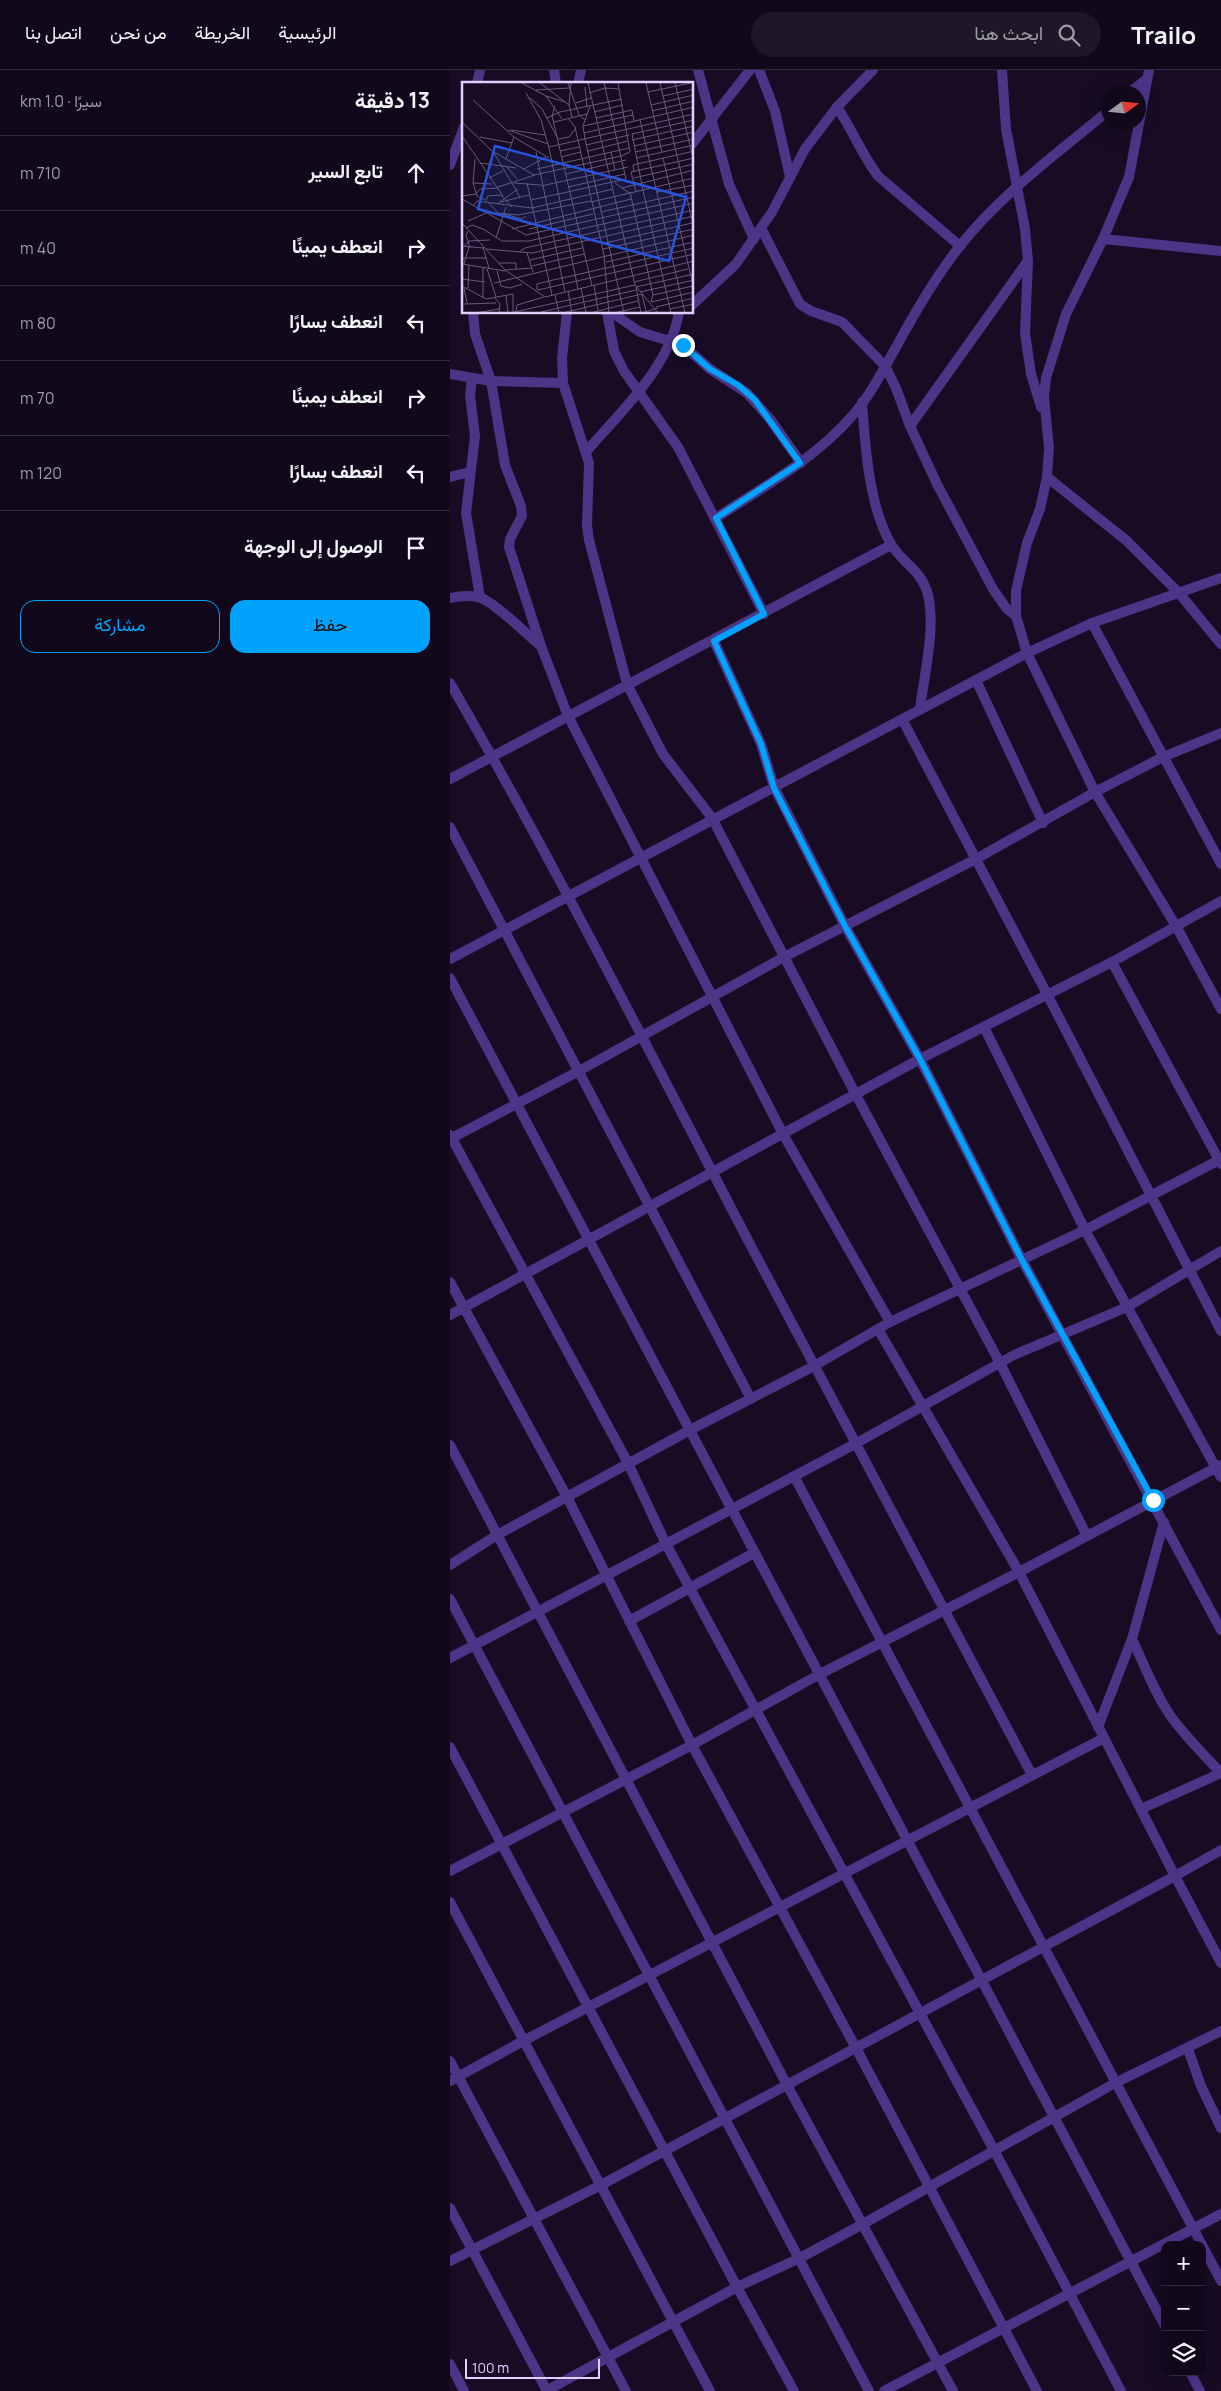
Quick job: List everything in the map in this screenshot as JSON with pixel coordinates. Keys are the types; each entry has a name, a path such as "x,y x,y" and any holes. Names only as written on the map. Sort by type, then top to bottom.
{"street":[{"path":"698,70 729,184 754,240"},
{"path":"694,142 750,70"},
{"path":"759,70 775,112 790,177"},
{"path":"694,303 736,264 762,228 805,150 837,107 873,70"},
{"path":"1002,70 1006,129 1025,229 1028,261 1026,333 1031,374 1045,420"},
{"path":"1137,85 1148,74"},
{"path":"1148,74 1129,177 1103,239 1066,314 1046,378 1047,477 1040,509 1027,543 1016,591 1016,616 1028,653 1095,792 1176,926 1221,1009"},
{"path":"837,107 849,123 869,165 878,176 960,246"},
{"path":"716,518 800,463 828,440 862,402 960,246 1018,187 1101,117"},
{"path":"450,165 462,132"},
{"path":"762,228 800,304 811,311 842,322 885,366 937,484 993,590 1006,608 1016,616"},
{"path":"1103,239 1221,251"},
{"path":"910,426 1028,261"},
{"path":"474,314 475,334 491,381 505,465 521,506 522,516 510,539 510,547 541,646 568,716 783,1134 890,1322"},
{"path":"567,314 562,358 563,383 586,452 590,477 587,525 589,540 627,684 662,754 712,818 856,1095 1000,1363 1088,1536"},
{"path":"607,314 614,351 637,392 678,446 764,614"},
{"path":"614,314 640,332 683,345 710,369 747,393 770,418 800,463"},
{"path":"586,452 637,392 660,361 671,340 680,314"},
{"path":"450,374 491,381 563,383"},
{"path":"472,378 470,395 475,428 466,525 480,597"},
{"path":"862,402 865,452 878,509 891,545 922,579 928,595 930,631 920,709"},
{"path":"450,477 470,472"},
{"path":"1047,477 1127,540 1179,593 1221,644"},
{"path":"450,779 627,684 714,641 891,545"},
{"path":"450,959 712,818 774,788 1028,653 1092,623 1221,578"},
{"path":"450,598 463,596 480,597 492,603 541,646"},
{"path":"1092,623 1221,864"},
{"path":"714,641 761,744 774,788 845,926 920,1059 1022,1260 1153,1500 1221,1630"},
{"path":"976,680 1043,823"},
{"path":"450,683 493,757 568,896 855,1444 946,1610 1032,1775"},
{"path":"902,719 1221,1331"},
{"path":"1121,2391 994,2150 666,1544 628,1464 526,1273 450,1137 579,1071 784,957 976,859 1043,823 1095,792 1163,757 1221,733"},
{"path":"450,827 506,929 750,1399"},
{"path":"450,1315 590,1237 920,1059 1112,962 1221,901"},
{"path":"450,1565 497,1535 690,1430 814,1366 890,1322 1085,1230 1220,1161 1112,962"},
{"path":"450,978 590,1237 730,1510 820,1674 1161,2319"},
{"path":"450,1871 692,1744 820,1674 1088,1536 1153,1500 1219,1470 1085,1230 984,1027"},
{"path":"450,1658 924,1407 1000,1363 1127,1306 1221,1252"},
{"path":"450,1282 567,1497 692,1744 930,2186 1037,2391"},
{"path":"878,1330 1019,1572 1174,1876 1221,1963"},
{"path":"450,1445 624,1779 861,2225 953,2391"},
{"path":"794,1476 1200,2241"},
{"path":"1098,1727 1144,1603 1164,1522"},
{"path":"629,1622 754,1553"},
{"path":"450,1599 869,2391"},
{"path":"1132,1639 1157,1692 1172,1717 1186,1736 1221,1773 1141,1809"},
{"path":"454,2079 648,1975 1104,1738"},
{"path":"450,1747 736,2287 794,2391"},
{"path":"450,2261 473,2251 665,2151 1221,1850"},
{"path":"450,1902 710,2391"},
{"path":"450,2208 546,2391 736,2287 800,2258 861,2225 1117,2082 1221,2032"},
{"path":"1188,2048 1201,2086 1221,2128"},
{"path":"450,2061 454,2079 534,2219 626,2391"},
{"path":"884,2391 1006,2329 1221,2214"},
{"path":"1206,2252 1221,2280"},
{"path":"450,2364 464,2391"},
{"path":"1192,2376 1200,2391"}],"route":[{"path":"683,345 710,369 738,385 755,400 770,418 800,463 716,518 764,614 714,641 761,744 774,788 845,926 920,1059 1022,1260 1153,1500"}]}
